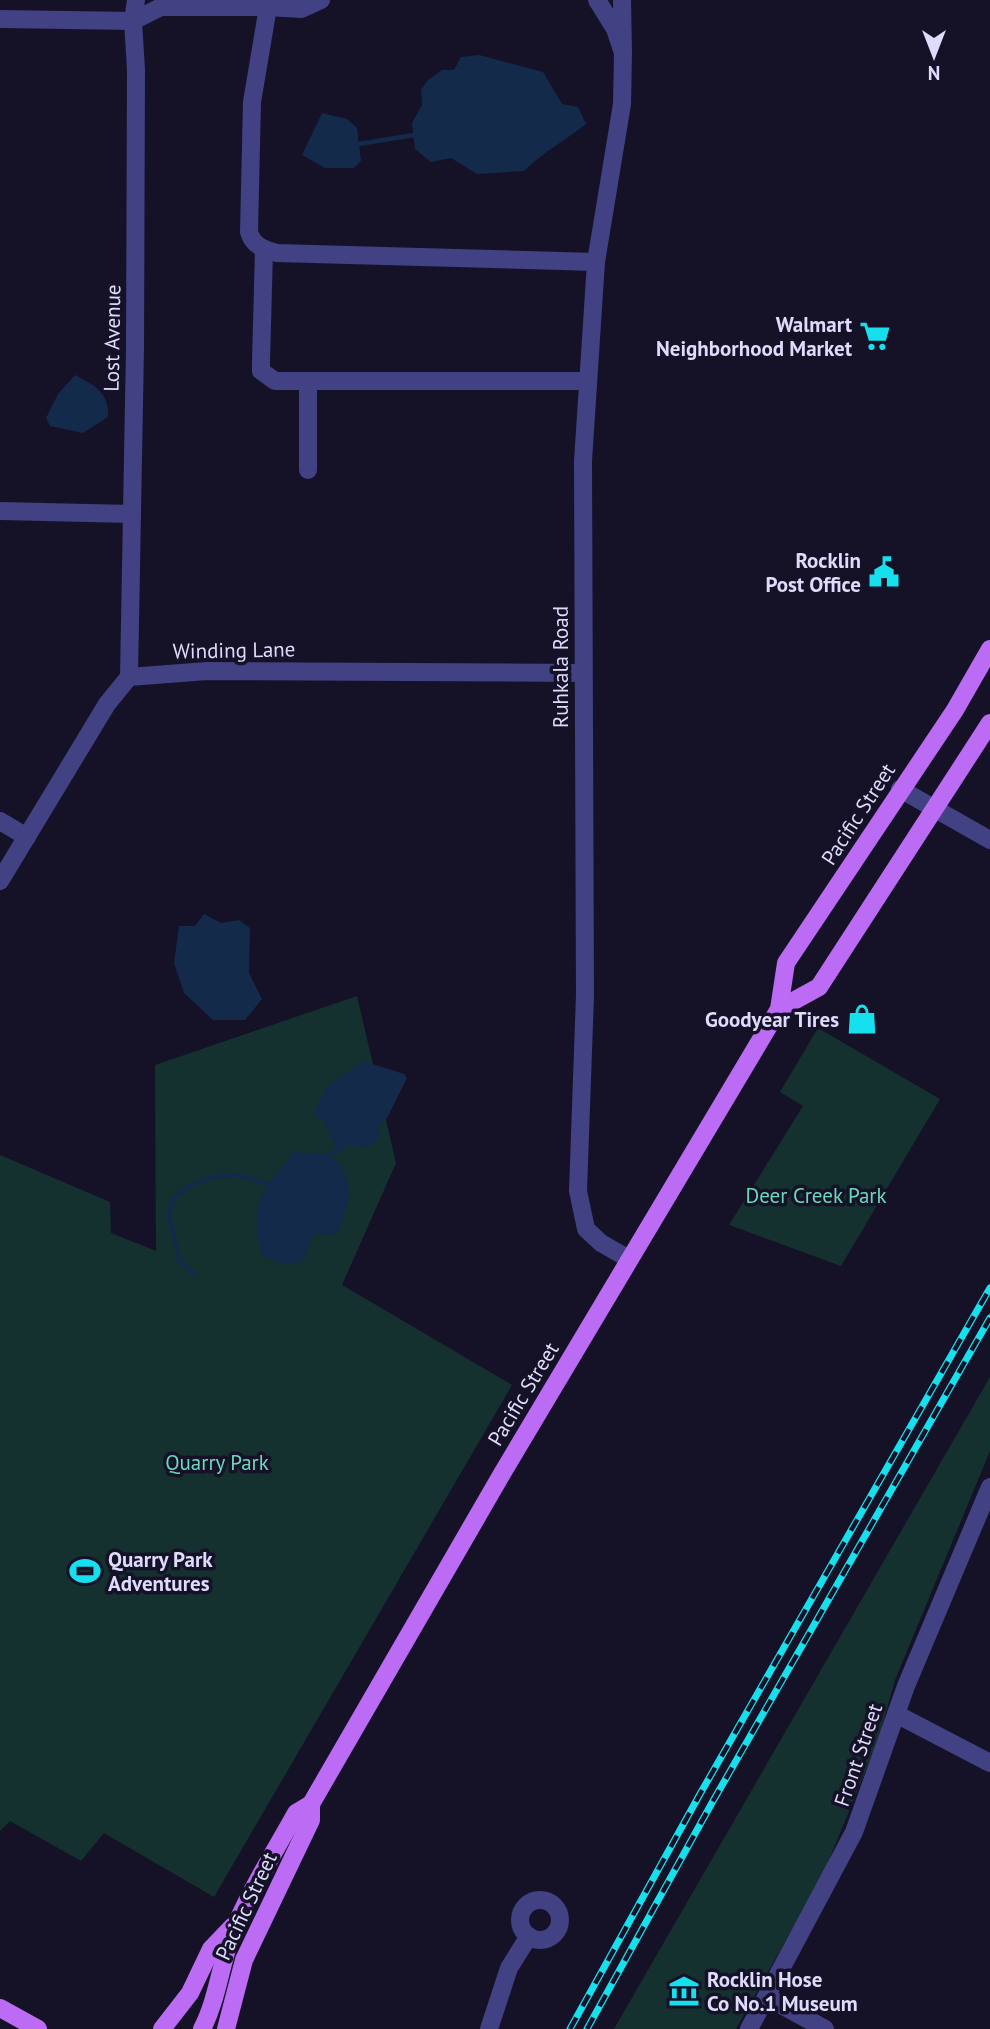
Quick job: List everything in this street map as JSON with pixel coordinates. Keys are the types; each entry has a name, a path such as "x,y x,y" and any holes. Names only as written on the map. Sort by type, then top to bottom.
{"main road":[{"name":"Pacific Street","path":"202,2029 211,2011 238,1921 296,1813 311,1804 629,1259 779,1009 786,963 955,710 990,649"},
{"path":"779,1009 819,987 990,723"},
{"name":"Pacific Street","path":"226,2029 243,1961 311,1821 311,1804"},
{"path":"162,2029 190,1993 211,1949 238,1921"},
{"path":"0,2008 38,2029"}],"street":[{"name":"Lost Avenue","path":"129,677 136,84 133,20 136,0"},
{"path":"0,19 133,20 161,8 301,9 321,0"},
{"name":"Ruhkala Road","path":"597,0 615,29 623,53"},
{"name":"Ruhkala Road","path":"622,0 622,104 596,262 586,381 583,461 585,995 578,1191 586,1229 601,1243 629,1259"},
{"path":"268,7 252,102 249,232 251,239 264,250 291,254 596,262"},
{"path":"264,250 261,371 275,381 586,381"},
{"path":"308,381 308,470"},
{"path":"0,511 132,514"},
{"name":"Winding Lane","path":"129,677 208,671 583,673"},
{"path":"0,881 107,704 129,677"},
{"path":"900,789 990,840"},
{"path":"0,821 27,837"},
{"name":"Front Street","path":"748,2029 768,1997 854,1832 897,1714 990,1487"},
{"path":"897,1714 990,1763"},
{"path":"489,2029 509,1968 529,1936"},
{"path":"768,1997 825,2029"}],"green space":[{"name":"Quarry Park","path":"357,996 396,1163 342,1285 512,1385 214,1897 104,1833 81,1861 10,1821 0,1831 0,1155 110,1202 111,1233 156,1251 155,1065"},
{"name":"Deer Creek Park","path":"818,1028 940,1099 841,1266 729,1225 803,1106 780,1092"},
{"path":"990,1377 990,1451 895,1680 878,1741 823,1874 736,2029 614,2029"}],"water":[{"path":"479,55 543,72 562,104 578,107 586,124 524,171 477,174 451,158 431,162 415,149 412,123 422,105 421,90 428,80 442,70 454,70 461,57"},
{"path":"322,113 347,119 357,128 361,161 354,168 325,168 302,155"},
{"path":"75,375 99,391 108,409 108,417 83,433 50,426 46,418 58,394"},
{"path":"204,914 221,923 239,920 250,928 249,973 262,999 245,1020 213,1020 184,993 174,963 179,926 195,926"},
{"path":"363,1061 404,1074 407,1078 387,1118 376,1128 382,1130 375,1144 363,1147 348,1144 344,1150 336,1148 323,1120 313,1113 328,1085"},
{"path":"294,1152 329,1154 344,1170 350,1194 339,1231 333,1235 314,1234 303,1262 281,1264 262,1255 258,1237 258,1209 266,1188"}],"waterway":[{"path":"359,144 414,135"},
{"path":"329,1154 340,1149"},
{"path":"194,1275 179,1260 169,1214 172,1199 189,1186 212,1177 237,1175 268,1184"}],"railway":[{"path":"570,2029 700,1794 990,1288"},
{"path":"587,2029 713,1801 990,1318"}],"place":[{"name":"Walmart Neighborhood Market","path":"875,336"},
{"name":"Rocklin Post Office","path":"884,572"},
{"name":"Goodyear Tires","path":"862,1019"},
{"name":"Quarry Park Adventures","path":"85,1571"},
{"name":"Rocklin Hose Co No.1 Museum","path":"684,1991"}]}
